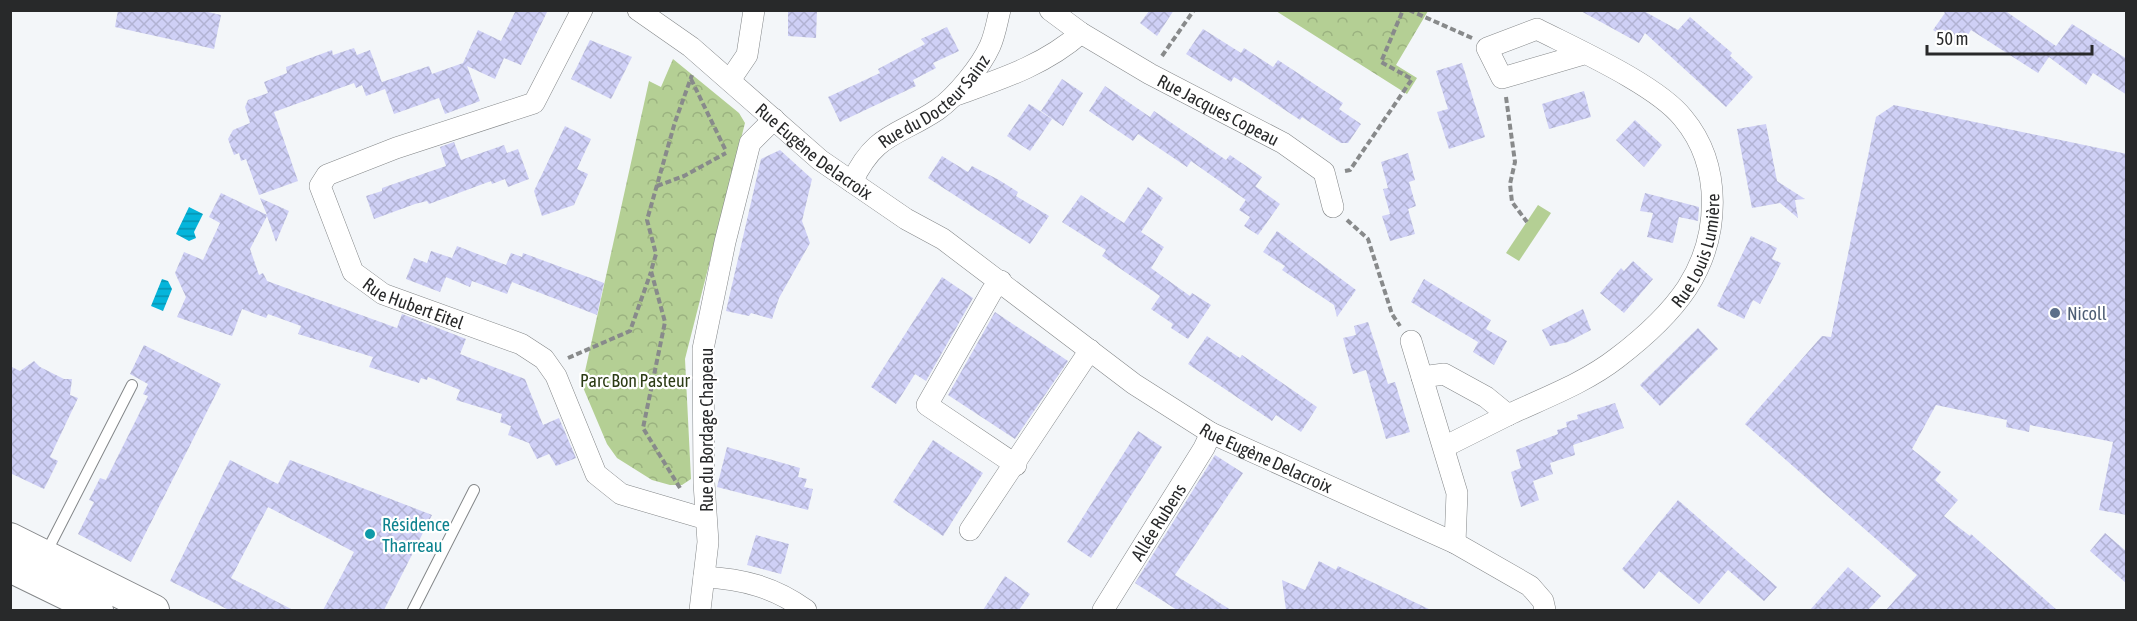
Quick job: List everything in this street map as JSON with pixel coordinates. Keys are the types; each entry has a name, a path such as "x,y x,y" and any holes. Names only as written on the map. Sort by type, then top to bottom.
{"main road":[{"path":"10,538 154,610"},
{"path":"10,567 98,610"}],"street":[{"name":"Rue Hubert Eitel","path":"582,10 534,103 396,148 327,175 320,186 353,273 383,294 521,344 544,359 556,376 596,474 621,494 702,518"},
{"name":"Rue Eugène Delacroix","path":"638,10 700,54 820,160 906,219 943,239 1134,384 1211,433 1455,543 1530,586 1543,601 1545,610"},
{"path":"730,80 747,55 754,10"},
{"name":"Rue du Docteur Sainz","path":"852,182 861,162 881,142 937,110 956,95 990,47 1000,10"},
{"name":"Rue Jacques Copeau","path":"1050,10 1081,33 1150,74 1282,143 1324,172"},
{"name":"Rue Louis Lumière","path":"1444,447 1588,376 1616,359 1646,333 1687,287 1710,230 1714,200 1709,169 1698,141 1683,118 1659,96 1537,28 1487,48"},
{"path":"956,95 1018,74 1065,48 1081,33"},
{"path":"1487,48 1502,78 1584,54"},
{"path":"750,143 774,119"},
{"name":"Rue du Bordage Chapeau","path":"700,610 708,542 702,518 704,349 725,242 750,143"},
{"path":"1324,172 1333,207"},
{"path":"1001,281 992,291 927,405 1016,465"},
{"path":"1411,340 1457,493 1455,543"},
{"path":"970,530 1016,465 1090,350"},
{"path":"1422,377 1444,374 1486,397 1508,415"},
{"name":"Allée Rubens","path":"1103,610 1204,448 1211,433"},
{"path":"704,577 760,584 788,597 806,610"}],"lane":[{"path":"45,555 132,385"},
{"path":"413,610 474,490"}],"path":[{"path":"1150,74 1194,10"},
{"path":"1324,172 1350,170 1412,79 1381,62 1403,10"},
{"path":"1409,10 1471,37 1487,48"},
{"path":"549,367 630,331 656,254 647,220 700,54"},
{"path":"1502,78 1515,162 1510,184 1512,202 1527,222"},
{"path":"691,79 727,152"},
{"path":"656,186 684,176 736,149 740,137 750,143"},
{"path":"1333,207 1368,239 1392,314 1411,340"},
{"path":"651,271 665,322 643,428 702,518"}],"green space":[{"path":"1276,11 1428,11 1396,65 1417,78 1407,94"},
{"name":"Parc Bon Pasteur","path":"673,59 739,113 745,123 685,359 691,479 682,485 670,485 652,480 617,458 607,444 582,385 649,81 661,87"},
{"path":"1538,205 1551,213 1519,261 1506,253"}],"water":[{"path":"189,207 203,214 194,232 196,238 189,241 176,234"},
{"path":"162,279 168,281 172,289 163,311 151,306"}],"building":[{"path":"118,10 199,10 221,15 214,49 115,27"},
{"path":"516,10 548,10 521,65 504,58 495,79 467,66 480,101 445,114 439,98 394,114 385,89 366,96 362,85 356,88 354,83 274,112 298,181 259,195 246,159 241,161 239,153 234,155 228,139 233,130 250,123 245,107 248,100 268,93 264,82 287,73 286,67 332,50 333,55 354,48 357,55 370,50 384,88 382,82 429,66 432,74 463,63 478,30 501,41"},
{"path":"788,10 817,10 816,38 788,36"},
{"path":"1150,10 1174,10 1157,36 1140,23"},
{"path":"1579,10 1642,10 1678,30 1690,17 1732,53 1730,56 1753,77 1726,107 1645,33 1639,43"},
{"path":"1942,10 2004,10 2056,46 2072,24 2127,59 2127,95 2093,73 2086,85 2049,57 2038,73 1971,30 1960,47 1933,30 1945,13"},
{"path":"947,27 959,51 933,63 936,68 913,80 916,86 840,122 828,97 880,73 878,69 925,44 921,39"},
{"path":"1203,29 1241,53 1244,48 1273,67 1278,60 1343,103 1339,109 1361,124 1348,143 1341,143 1302,117 1300,120 1234,77 1231,82 1186,54"},
{"path":"590,40 632,57 611,99 571,79"},
{"path":"1462,63 1485,137 1449,149 1437,112 1448,109 1436,71"},
{"path":"1062,79 1083,93 1063,126 1041,111"},
{"path":"1105,86 1150,117 1154,111 1226,160 1230,155 1262,177 1246,200 1191,161 1187,167 1138,134 1133,141 1089,111"},
{"path":"1584,91 1591,117 1549,129 1542,104"},
{"path":"1029,104 1052,119 1030,151 1007,136"},
{"path":"1894,105 2127,154 2127,515 2099,510 2113,442 2030,425 2029,432 2006,427 2007,420 1936,405 1912,449 1941,472 1935,480 1958,500 1944,516 1970,536 1971,534 2057,610 1886,610 1917,575 1745,424 1822,336 1831,337 1876,117"},
{"path":"1635,120 1662,145 1644,167 1616,140"},
{"path":"1766,124 1777,181 1805,199 1795,200 1798,218 1780,203 1752,208 1737,129"},
{"path":"565,126 591,139 577,169 588,174 574,205 542,216 534,191"},
{"path":"454,142 461,160 504,145 507,153 518,149 529,179 508,187 505,179 492,184 491,181 429,204 427,201 415,204 374,219 366,196 382,191 382,188 446,166 440,147"},
{"path":"780,150 812,179 802,221 810,243 779,298 772,319 751,313 749,316 726,311 761,159"},
{"path":"1408,153 1415,180 1409,182 1416,206 1408,209 1415,234 1390,241 1382,216 1390,214 1383,189 1388,188 1381,162"},
{"path":"942,156 968,172 972,166 999,180 1018,192 1016,196 1049,216 1030,244 928,178"},
{"path":"1255,186 1280,204 1258,235 1244,226 1250,217 1239,210"},
{"path":"1148,187 1163,198 1141,232 1164,247 1151,268 1190,296 1192,293 1211,305 1188,339 1171,328 1173,324 1151,309 1160,296 1102,256 1106,250 1062,222 1081,195 1124,223"},
{"path":"221,193 267,215 260,198 289,211 276,242 267,216 250,249 259,275 263,273 267,281 397,328 402,314 466,339 460,354 525,379 543,425 559,418 576,458 556,466 549,454 537,459 529,443 508,435 511,426 500,422 502,414 456,400 460,390 428,377 427,380 421,378 419,383 369,367 373,357 298,334 301,326 268,314 266,318 242,309 232,336 177,317 186,297 175,273 184,252 203,260 220,223 209,217"},
{"path":"1645,193 1699,207 1698,221 1679,217 1673,243 1647,237 1653,213 1640,211"},
{"path":"1277,231 1356,290 1337,317 1334,305 1282,270 1285,266 1263,252"},
{"path":"1751,236 1777,248 1772,259 1781,263 1760,304 1753,300 1744,319 1717,306"},
{"path":"457,246 506,265 511,253 522,257 523,253 604,283 597,315 512,282 507,294 472,281 470,287 446,277 440,292 406,279 414,258 427,263 431,251 452,258"},
{"path":"1633,261 1653,279 1624,313 1600,293 1621,268 1624,271"},
{"path":"942,277 973,298 926,381 915,374 896,404 871,387"},
{"path":"1424,279 1491,320 1486,329 1507,341 1494,365 1473,352 1483,333 1478,342 1411,302"},
{"path":"1583,309 1591,330 1568,342 1550,346 1542,330"},
{"path":"995,312 1068,361 1015,439 948,395"},
{"path":"1368,322 1388,384 1395,382 1410,432 1386,439 1366,370 1353,374 1343,338 1356,335 1354,326"},
{"path":"1698,328 1718,349 1660,406 1640,385"},
{"path":"1207,336 1240,358 1242,355 1317,407 1301,432 1276,415 1272,421 1188,364"},
{"path":"144,345 221,384 131,562 78,534 94,502 89,500 100,478 106,480 148,396 143,394 148,384 130,374"},
{"path":"34,361 40,367 64,379 72,379 70,395 78,398 50,457 58,461 44,489 10,473 10,366 20,371"},
{"path":"1615,403 1624,428 1573,445 1575,455 1550,463 1553,474 1533,481 1539,500 1521,507 1511,472 1521,468 1516,450 1558,434 1557,430 1567,427 1566,422 1578,419 1577,415"},
{"path":"1138,431 1162,447 1091,558 1067,542"},
{"path":"933,440 983,473 943,536 893,502"},
{"path":"727,447 800,468 798,477 807,479 804,487 813,489 808,510 717,487"},
{"path":"1215,455 1243,473 1175,575 1231,610 1177,610 1135,583"},
{"name":"Résidence Tharreau","path":"230,460 278,484 290,460 432,515 384,610 323,610 354,552 268,507 231,578 293,610 229,610 170,581"},
{"path":"1678,500 1777,587 1764,601 1728,570 1699,604 1659,571 1644,589 1622,569"},
{"path":"2105,533 2127,552 2127,584 2090,551"},
{"path":"756,535 789,544 781,574 747,565"},
{"path":"1319,561 1336,570 1338,566 1431,610 1286,610 1282,580 1305,590"},
{"path":"1848,567 1881,596 1868,610 1810,610"},
{"path":"1005,576 1030,594 1019,610 983,610"}],"place":[{"name":"Nicoll","path":"2055,313"},
{"name":"Résidence Tharreau","path":"370,534"}]}
